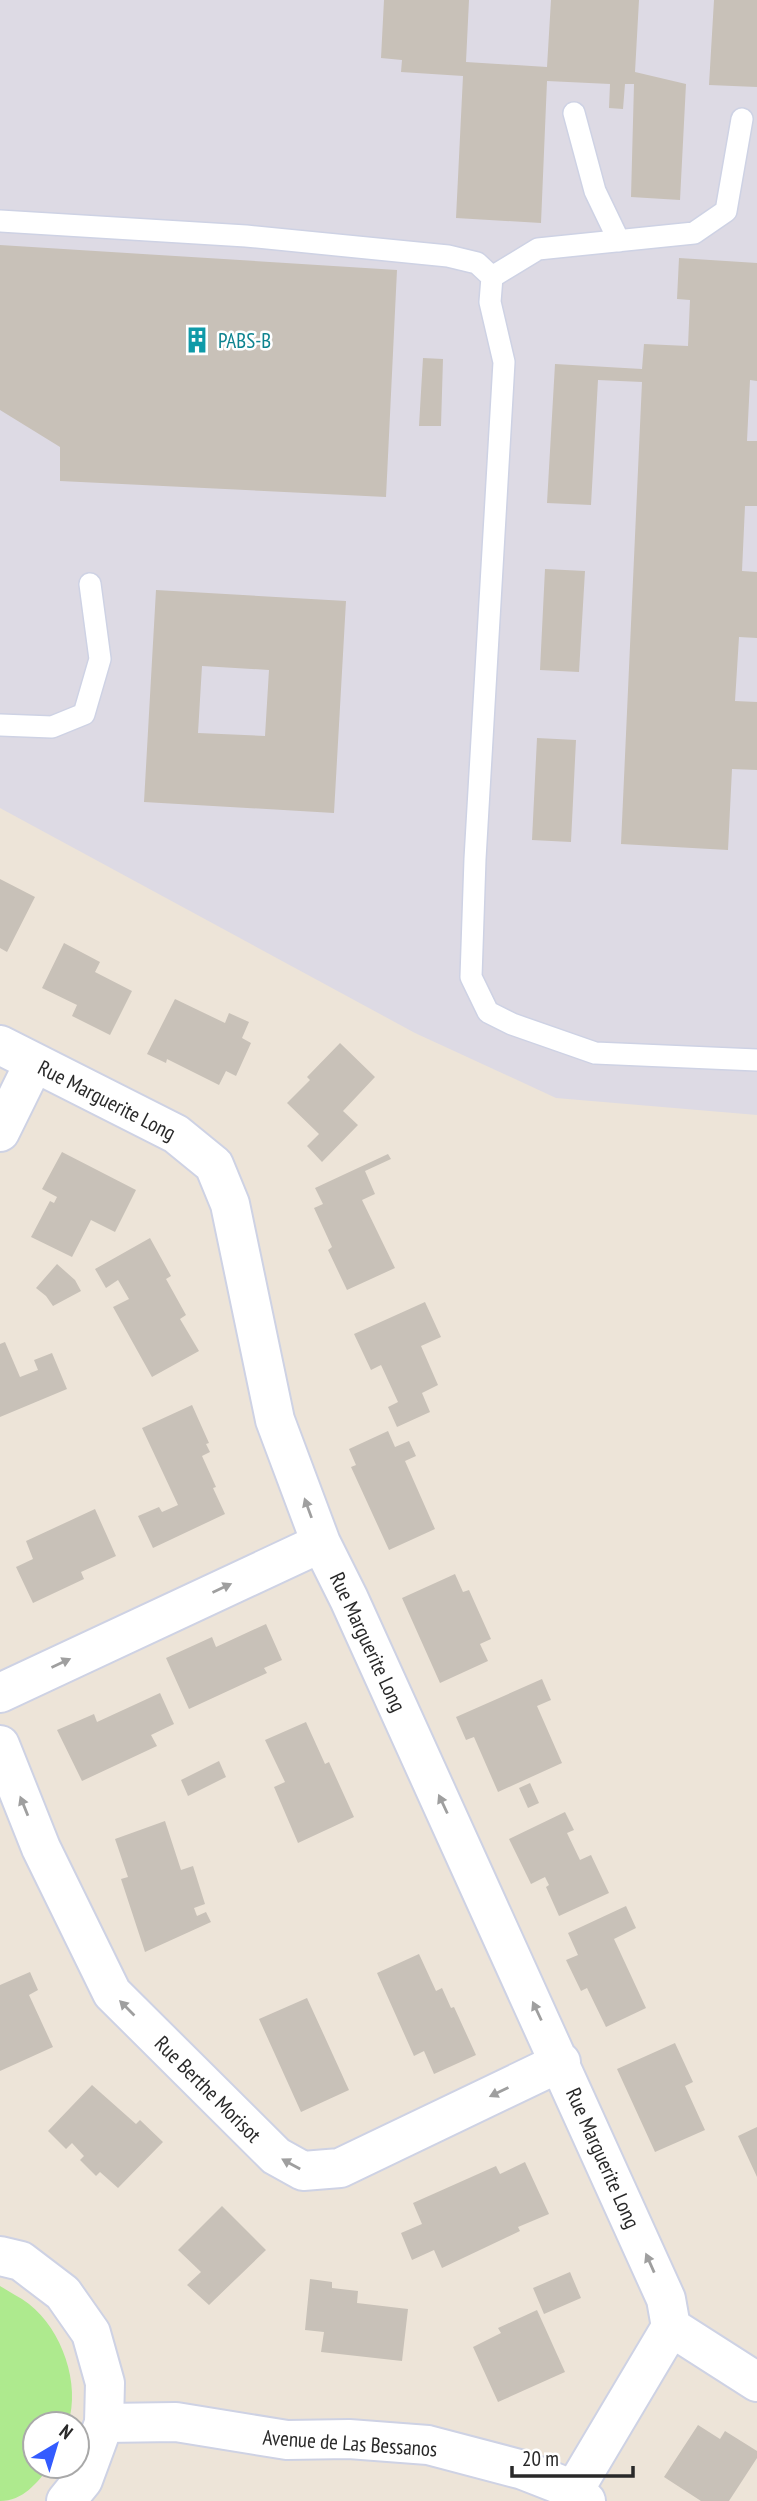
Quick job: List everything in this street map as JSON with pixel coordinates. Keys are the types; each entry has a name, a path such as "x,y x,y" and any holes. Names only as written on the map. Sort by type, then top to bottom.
{"street":[{"name":"Rue Marguerite Long","path":"0,1045 176,1134 214,1165 230,1204 275,1420 321,1543 561,2062 666,2299 671,2328"},
{"path":"0,1132 34,1063"},
{"path":"0,1693 321,1543"},
{"name":"Rue Berthe Morisot","path":"0,1745 41,1848 112,1993 276,2155 303,2171 340,2168 561,2062"},
{"path":"0,2256 21,2261 63,2293 91,2333 105,2383 104,2423 83,2480 66,2501"},
{"path":"577,2497 671,2328 757,2382"},
{"name":"Avenue de Las Bessanos","path":"104,2423 176,2423 287,2441 349,2439 428,2445 523,2470 577,2497"}],"lane":[{"path":"575,113 595,191 619,241"},
{"path":"492,277 538,249 694,233 726,211 741,120"},
{"path":"0,220 246,236 448,256 477,263 492,277"},
{"path":"492,277 490,302 504,362 475,859 471,977 488,1012 512,1024 595,1053 757,1060"},
{"path":"0,726 52,727 84,714 100,659 90,584"}],"shaded area":[{"path":"0,0 757,0 757,1115 556,1098 415,1033 0,808"}],"green space":[{"path":"0,2286 29,2304 51,2328 66,2359 72,2392 71,2410 21,2410 21,2480 39,2480 16,2498 0,2501"}],"building":[{"path":"384,0 469,0 466,62 547,67 551,0 639,0 635,72 686,84 680,200 631,197 634,84 625,84 623,109 609,108 610,84 547,81 541,223 456,218 463,76 401,72 402,60 381,58"},
{"path":"714,0 757,0 757,87 709,85"},
{"name":"PABS-B","path":"0,245 397,270 386,497 60,481 60,447 0,410"},
{"path":"679,258 757,263 757,381 750,380 747,441 757,441 757,506 745,506 742,571 757,572 757,638 739,637 735,701 757,702 757,770 732,769 728,850 621,844 642,382 598,380 591,505 547,503 555,364 642,369 644,344 688,346 690,300 677,299"},
{"path":"423,358 443,359 441,426 419,426"},
{"path":"545,569 585,571 579,672 540,670"},
{"path":"156,590 346,601 334,813 144,802","holes":["202,666 269,670 265,736 198,733"]},
{"path":"537,738 576,740 571,842 532,840"},
{"path":"0,879 35,897 7,952 0,948"},
{"path":"64,943 100,962 95,972 132,991 110,1035 72,1016 77,1005 42,988"},
{"path":"175,999 225,1023 229,1013 249,1022 242,1038 251,1043 236,1076 226,1071 219,1085 167,1059 166,1063 147,1054"},
{"path":"340,1043 375,1077 343,1111 358,1125 322,1162 307,1146 319,1134 287,1103 310,1080 307,1077"},
{"path":"62,1152 136,1190 115,1232 91,1220 72,1257 31,1237 50,1201 54,1203 57,1197 42,1189"},
{"path":"388,1154 391,1159 365,1171 375,1194 362,1200 395,1268 347,1290 328,1250 332,1247 314,1208 323,1204 315,1188"},
{"path":"150,1238 171,1276 166,1279 186,1315 180,1319 199,1351 152,1377 113,1307 129,1299 118,1280 106,1288 95,1269"},
{"path":"57,1264 75,1280 81,1291 53,1306 36,1288"},
{"path":"425,1302 441,1337 421,1346 438,1385 422,1393 430,1412 397,1427 388,1407 398,1402 381,1365 371,1370 354,1334"},
{"path":"5,1342 20,1377 38,1370 34,1360 52,1353 67,1389 0,1417 0,1344"},
{"path":"192,1405 209,1443 206,1444 210,1452 202,1456 225,1514 153,1548 138,1516 159,1507 162,1512 178,1505 142,1428"},
{"path":"388,1431 395,1447 409,1441 416,1456 405,1461 435,1529 389,1550 351,1467 356,1465 349,1449"},
{"path":"95,1509 116,1556 81,1572 84,1579 33,1603 16,1567 33,1559 26,1541"},
{"path":"455,1574 463,1592 469,1590 491,1639 480,1644 488,1661 440,1683 402,1598"},
{"path":"266,1624 282,1660 264,1668 267,1673 189,1709 166,1658 212,1637 216,1647"},
{"path":"542,1679 551,1700 537,1706 562,1763 498,1792 474,1737 466,1740 456,1717"},
{"path":"160,1693 174,1724 151,1735 157,1746 82,1781 57,1730 94,1714 97,1722"},
{"path":"306,1722 325,1764 329,1762 354,1817 298,1843 274,1787 285,1782 265,1740"},
{"path":"219,1761 226,1777 188,1796 181,1780"},
{"path":"530,1783 539,1803 528,1808 519,1788"},
{"path":"565,1812 574,1830 567,1833 580,1860 591,1855 609,1893 559,1916 546,1887 549,1885 545,1877 531,1884 509,1839"},
{"path":"165,1821 181,1870 193,1866 205,1904 194,1908 197,1916 206,1912 211,1922 145,1952 121,1879 128,1877 115,1839"},
{"path":"626,1906 636,1928 614,1939 646,2008 606,2027 587,1988 581,1991 566,1960 578,1955 568,1933"},
{"path":"419,1954 436,1991 442,1988 451,2008 454,2007 476,2055 434,2074 424,2051 414,2056 377,1973"},
{"path":"30,1972 38,1990 29,1995 53,2047 0,2071 0,1985"},
{"path":"307,1998 349,2090 301,2112 259,2019"},
{"path":"675,2043 693,2082 685,2086 705,2130 655,2152 617,2069"},
{"path":"92,2085 136,2124 140,2120 163,2142 118,2188 100,2172 96,2176 80,2160 84,2156 72,2143 66,2149 48,2131"},
{"path":"757,2127 757,2177 738,2136"},
{"path":"525,2162 549,2214 518,2227 520,2231 442,2268 434,2250 412,2260 401,2233 422,2224 413,2203 496,2166 500,2174"},
{"path":"222,2206 266,2250 209,2305 187,2285 201,2272 178,2250"},
{"path":"570,2272 581,2298 544,2314 533,2288"},
{"path":"310,2279 332,2282 332,2288 358,2291 357,2303 408,2309 402,2361 321,2352 324,2332 305,2330"},
{"path":"537,2310 565,2372 498,2402 473,2347 501,2333 498,2328"},
{"path":"698,2425 720,2439 725,2431 757,2451 757,2458 729,2501 701,2501 664,2477"}],"place":[{"name":"PABS-B","path":"197,340"}]}
